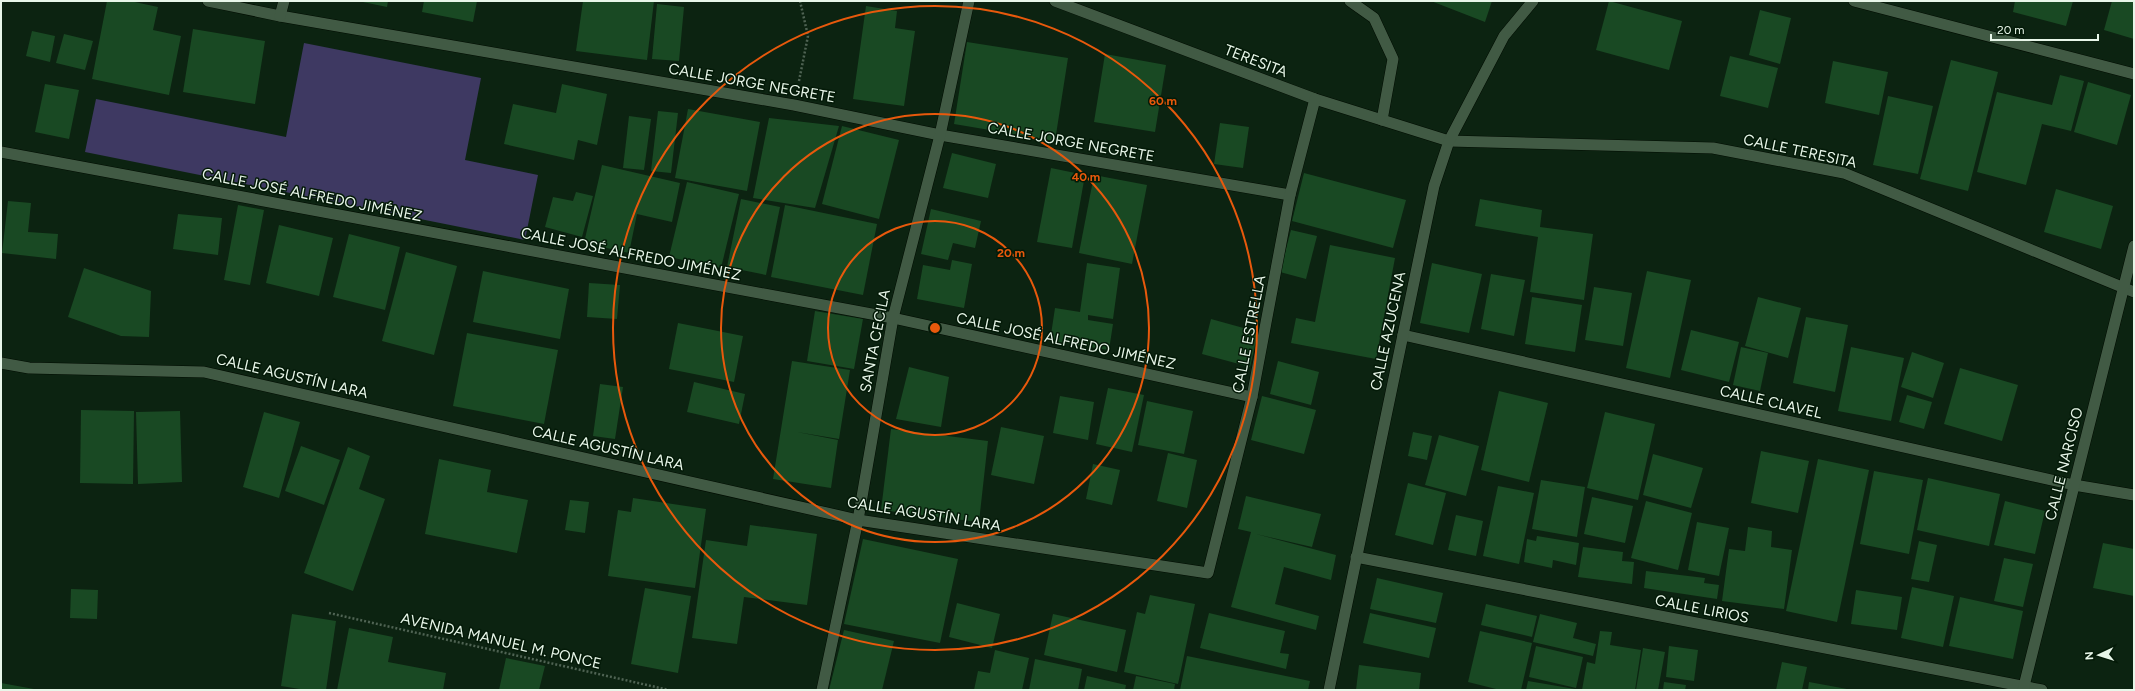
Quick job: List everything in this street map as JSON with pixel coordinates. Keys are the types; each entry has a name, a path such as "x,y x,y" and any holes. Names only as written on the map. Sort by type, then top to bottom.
{"street":[{"name":"CALLE JORGE NEGRETE","path":"208,1 280,16 794,105 940,135 1290,195"},
{"path":"280,16 284,1"},
{"name":"SANTA CECILA","path":"822,690 858,520 893,318 940,135 969,1"},
{"name":"TERESITA","path":"1055,1 1315,99 1449,141"},
{"path":"1350,1 1374,18 1393,59 1382,120"},
{"name":"CALLE AZUCENA","path":"1329,690 1434,186 1449,141 1504,36 1533,1"},
{"path":"1854,1 2134,74"},
{"name":"CALLE ESTRELLA","path":"1208,573 1252,397 1290,195 1315,99"},
{"name":"CALLE TERESITA","path":"1449,141 1713,148 1844,173 2129,290"},
{"name":"CALLE JOSÉ ALFREDO JIMÉNEZ","path":"1,152 893,318 1252,397"},
{"name":"CALLE NARCISO","path":"2024,688 2074,485 2129,290 2134,246"},
{"name":"CALLE CLAVEL","path":"1402,334 2074,485 2134,495"},
{"name":"CALLE AGUSTÍN LARA","path":"1,363 29,368 204,372 858,520 1208,573"},
{"name":"CALLE LIRIOS","path":"1356,557 2024,688 2042,690"}],"path":[{"path":"794,105 808,36 800,1"},
{"name":"AVENIDA MANUEL M. PONCE","path":"329,613 669,690"}],"shaded area":[{"path":"304,43 481,78 465,160 538,175 525,240 85,152 96,99 286,137"}],"building":[{"path":"107,1 130,1 158,7 153,30 181,36 169,95 92,79"},
{"path":"358,1 388,1 387,7"},
{"path":"424,1 477,1 473,22 422,12"},
{"path":"583,1 654,1 647,60 576,51"},
{"path":"1431,1 1492,1 1485,22"},
{"path":"1609,1 1682,21 1669,70 1596,50"},
{"path":"2015,1 2073,1 2066,26 2013,12"},
{"path":"2112,1 2134,1 2134,39 2104,30"},
{"path":"657,4 684,7 679,61 652,59"},
{"path":"866,6 897,11 895,28 915,31 904,106 853,99"},
{"path":"1760,10 1791,18 1780,64 1749,55"},
{"path":"193,29 265,41 255,104 183,92"},
{"path":"32,31 55,36 50,62 26,56"},
{"path":"64,34 93,41 85,70 56,63"},
{"path":"967,42 1068,58 1055,141 954,124"},
{"path":"1105,54 1166,65 1155,132 1094,122"},
{"path":"1730,56 1778,68 1768,108 1720,96"},
{"path":"1951,60 1998,72 1968,191 1920,179"},
{"path":"1833,61 1888,72 1879,115 1825,103"},
{"path":"2060,75 2084,81 2071,131 2042,124 2026,185 1977,172 1997,92 2052,105"},
{"path":"2088,82 2131,95 2117,145 2074,132"},
{"path":"45,84 79,90 69,139 35,132"},
{"path":"562,84 607,94 597,145 578,140 574,160 504,144 513,104 556,113"},
{"path":"1888,96 1933,106 1918,174 1873,165"},
{"path":"688,109 760,122 747,191 675,178"},
{"path":"658,111 678,113 671,173 651,171"},
{"path":"629,116 651,119 644,170 623,168"},
{"path":"769,118 839,126 815,208 753,198"},
{"path":"1220,123 1249,127 1243,168 1214,164"},
{"path":"842,126 899,140 879,219 822,204"},
{"path":"952,153 996,164 988,198 943,188"},
{"path":"602,165 680,183 672,222 637,214 629,253 584,243"},
{"path":"1051,168 1085,175 1072,248 1037,242"},
{"path":"1304,173 1406,200 1393,248 1292,221"},
{"path":"1094,175 1147,185 1132,264 1079,253"},
{"path":"687,182 739,194 721,268 669,257"},
{"path":"2056,189 2113,206 2101,249 2044,232"},
{"path":"576,192 593,196 582,237 545,227 553,197 573,201"},
{"path":"741,199 780,207 766,275 727,267"},
{"path":"1480,199 1542,210 1540,227 1593,234 1584,300 1530,292 1538,237 1475,226"},
{"path":"8,201 31,203 28,232 58,234 56,259 2,253"},
{"path":"238,205 264,210 250,285 224,280"},
{"path":"785,205 877,224 863,295 771,277"},
{"path":"931,209 981,221 975,248 953,243 948,260 921,254"},
{"path":"178,214 222,218 218,255 173,249"},
{"path":"279,225 333,238 319,296 266,283"},
{"path":"1291,230 1317,236 1306,279 1280,272"},
{"path":"349,234 400,247 385,310 333,297"},
{"path":"1330,245 1395,258 1376,359 1291,343 1296,318 1315,322"},
{"path":"406,252 457,266 434,355 382,341"},
{"path":"952,260 972,264 964,308 917,299 923,265 950,270"},
{"path":"1087,263 1120,268 1113,319 1088,315 1088,320 1113,324 1109,350 1050,341 1055,308 1080,312"},
{"path":"1432,263 1482,274 1469,333 1420,323"},
{"path":"84,268 151,291 149,337 121,336 68,317"},
{"path":"483,271 569,289 560,339 473,322"},
{"path":"1647,271 1691,280 1670,378 1626,368"},
{"path":"1491,274 1525,280 1514,336 1481,329"},
{"path":"589,283 620,285 617,319 587,317"},
{"path":"1594,287 1632,293 1623,346 1585,340"},
{"path":"1532,297 1582,305 1575,352 1525,344"},
{"path":"1758,297 1801,308 1788,358 1745,346"},
{"path":"815,311 863,319 854,369 807,361"},
{"path":"1806,317 1848,325 1835,392 1793,383"},
{"path":"1211,319 1258,332 1250,367 1202,354"},
{"path":"678,323 743,336 734,382 669,369"},
{"path":"1691,330 1739,342 1729,382 1681,370"},
{"path":"467,333 558,350 544,424 453,406"},
{"path":"1741,347 1768,353 1760,391 1733,385"},
{"path":"1851,347 1904,358 1891,421 1838,411"},
{"path":"1912,352 1944,363 1933,398 1901,387"},
{"path":"792,361 850,370 839,439 797,432 838,440 831,488 773,479"},
{"path":"1278,361 1319,372 1311,405 1270,394"},
{"path":"909,367 949,377 941,427 896,419"},
{"path":"1960,368 2018,385 2002,441 1944,424"},
{"path":"694,382 745,394 739,424 687,412"},
{"path":"600,384 623,387 615,439 593,436"},
{"path":"1108,388 1144,395 1132,452 1096,444"},
{"path":"1499,391 1548,403 1529,482 1481,470"},
{"path":"1907,395 1932,402 1924,429 1899,422"},
{"path":"1060,396 1094,402 1088,440 1053,433"},
{"path":"1262,396 1316,410 1304,454 1251,440"},
{"path":"1147,401 1193,411 1184,454 1138,445"},
{"path":"81,410 134,411 133,484 80,483"},
{"path":"180,411 182,482 138,484 136,412"},
{"path":"264,412 300,422 279,498 243,487"},
{"path":"1605,412 1655,424 1638,500 1587,488"},
{"path":"1001,427 1044,436 1034,484 991,475"},
{"path":"891,429 988,441 979,522 881,510"},
{"path":"1413,432 1432,436 1427,460 1408,456"},
{"path":"1439,435 1479,446 1466,496 1425,485"},
{"path":"301,446 340,460 324,505 285,491"},
{"path":"348,447 370,456 359,489 385,499 353,591 304,573"},
{"path":"1761,451 1809,461 1798,513 1751,503"},
{"path":"1168,453 1197,460 1187,508 1157,501"},
{"path":"1653,454 1703,468 1691,508 1643,495"},
{"path":"439,459 491,470 487,492 528,500 517,553 425,534"},
{"path":"1818,459 1869,470 1837,622 1786,611"},
{"path":"1093,464 1120,470 1112,505 1086,499"},
{"path":"1874,471 1923,480 1909,554 1860,544"},
{"path":"1928,478 2000,494 1989,546 1917,530"},
{"path":"1541,480 1585,487 1577,537 1532,529"},
{"path":"1408,483 1446,493 1433,545 1395,535"},
{"path":"1498,486 1534,493 1519,564 1483,556"},
{"path":"1246,496 1321,514 1312,547 1256,534 1336,555 1331,580 1284,567 1275,604 1319,616 1316,630 1231,607 1251,532 1238,529"},
{"path":"1592,497 1633,506 1625,543 1584,534"},
{"path":"633,498 706,509 695,588 608,576 618,510 631,512"},
{"path":"570,500 589,502 585,533 565,530"},
{"path":"1646,501 1692,513 1678,570 1631,558"},
{"path":"2005,501 2045,511 2035,554 1994,545"},
{"path":"1456,515 1483,521 1476,556 1448,550"},
{"path":"1697,522 1729,528 1719,576 1688,570"},
{"path":"750,525 817,534 807,605 744,597 737,644 692,638 706,540 747,546"},
{"path":"1748,527 1772,531 1771,547 1792,550 1784,609 1722,601 1729,549 1745,551"},
{"path":"1537,536 1579,543 1576,565 1553,560 1552,568 1524,562 1527,539 1536,541"},
{"path":"863,539 958,559 940,643 844,624"},
{"path":"1919,541 1937,545 1929,582 1911,579"},
{"path":"2103,543 2134,549 2134,596 2093,588"},
{"path":"1583,547 1623,552 1622,561 1634,562 1632,584 1578,577"},
{"path":"2004,558 2033,564 2023,607 1994,601"},
{"path":"1646,571 1705,578 1704,583 1719,585 1717,599 1644,588"},
{"path":"1377,578 1443,593 1436,623 1370,609"},
{"path":"1912,587 1954,596 1943,647 1901,638"},
{"path":"645,588 691,596 678,673 631,664"},
{"path":"71,589 98,590 97,619 70,618"},
{"path":"1856,590 1902,597 1897,630 1851,624"},
{"path":"1150,595 1195,604 1178,684 1124,672 1137,612 1145,614"},
{"path":"1960,597 2023,611 2013,659 1949,646"},
{"path":"957,603 1000,614 992,648 949,637"},
{"path":"1486,604 1537,616 1532,637 1481,625"},
{"path":"1209,613 1285,631 1280,653 1289,654 1286,669 1200,648"},
{"path":"1370,613 1436,628 1429,658 1363,643"},
{"path":"292,614 336,621 326,690 306,690 281,686"},
{"path":"1053,614 1126,630 1117,672 1044,655"},
{"path":"1540,614 1577,623 1573,638 1596,644 1593,656 1533,642"},
{"path":"349,628 393,637 388,662 446,673 443,690 337,690"},
{"path":"844,630 894,641 882,690 829,690"},
{"path":"1480,631 1532,643 1521,690 1500,690 1468,682"},
{"path":"1600,631 1612,632 1610,645 1641,650 1635,690 1582,690 1587,662 1595,664"},
{"path":"1536,646 1583,657 1576,688 1529,677"},
{"path":"1669,646 1698,650 1694,681 1666,677"},
{"path":"1643,648 1665,652 1658,690 1636,690"},
{"path":"995,650 1029,658 1022,690 974,690 978,671 990,673"},
{"path":"1187,656 1310,681 1308,690 1180,690"},
{"path":"506,658 545,666 539,690 499,690"},
{"path":"1035,659 1082,669 1078,690 1029,690"},
{"path":"1782,662 1807,667 1802,690 1776,690"},
{"path":"1359,665 1421,673 1419,690 1356,690"},
{"path":"1087,676 1126,685 1125,690 1084,690"},
{"path":"1136,676 1175,684 1174,690 1133,690"},
{"path":"1528,681 1575,689 1575,690 1526,690"},
{"path":"1664,682 1686,685 1685,690 1663,690"},
{"path":"1809,682 1847,689 1847,690 1808,690"},
{"path":"1,683 34,689 34,690 1,690"}]}
